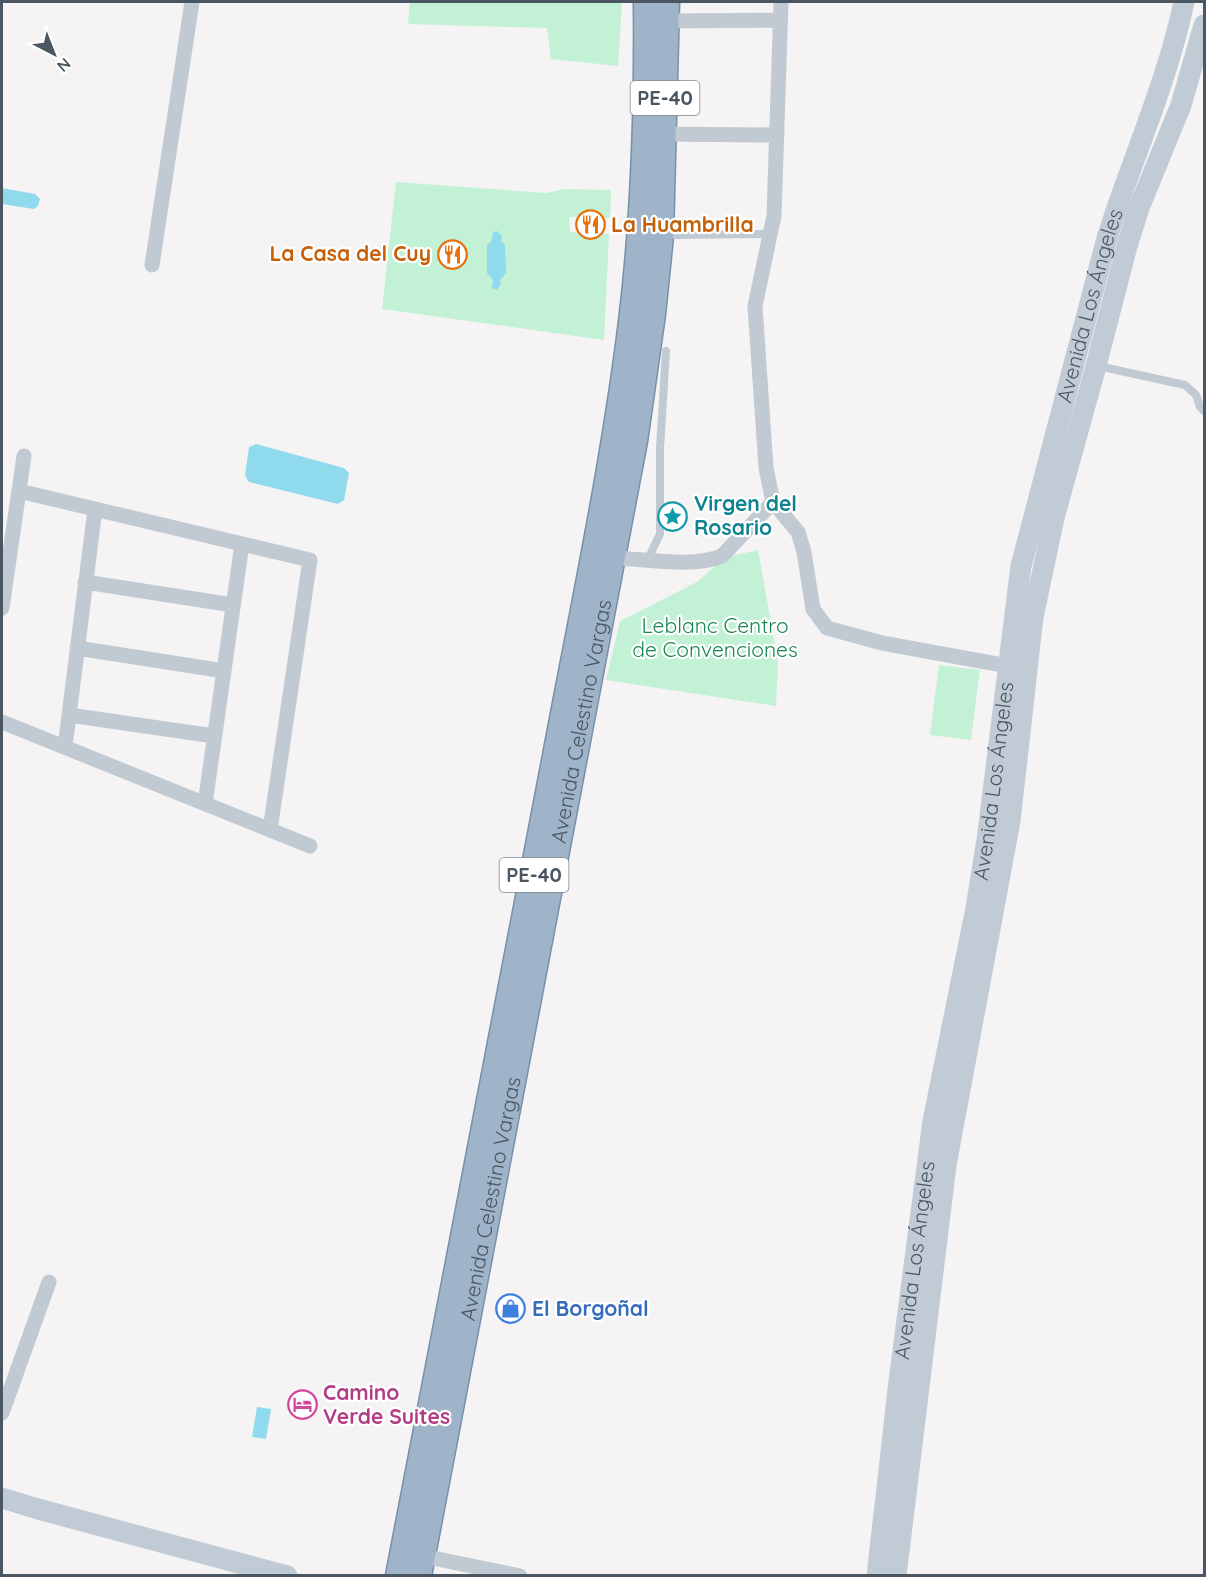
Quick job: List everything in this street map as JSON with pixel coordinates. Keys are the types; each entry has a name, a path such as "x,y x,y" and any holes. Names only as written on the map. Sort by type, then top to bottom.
{"highway":[{"name":"Avenida Celestino Vargas","path":"595,600 614,558 635,441 653,314 661,236 654,134 656,12"},
{"name":"Avenida Celestino Vargas","path":"398,1575 420,1516 595,600 608,480 631,320 644,171 654,134"},
{"name":"Avenida Celestino Vargas","path":"420,1516 421,1565"}],"main road":[{"name":"Avenida Los Ángeles","path":"877,1575 899,1381 933,1121 980,885 1021,566 1107,238 1126,178 1167,67 1184,2"},
{"name":"Avenida Los Ángeles","path":"896,1575 946,1165 1010,821 1033,617 1054,518 1126,246 1189,82 1204,25"},
{"path":"2,1498 287,1575"}],"street":[{"path":"152,265 192,2"},
{"path":"781,2 774,216 754,306 766,468 773,502 798,532 804,552 813,609 827,628 882,643 1008,666"},
{"path":"656,12 780,20"},
{"path":"654,134 777,135"},
{"path":"2,609 24,456"},
{"path":"19,491 310,560 270,830"},
{"path":"614,558 695,563 722,556 773,502"},
{"path":"65,747 95,509"},
{"path":"205,804 242,544"},
{"path":"86,582 233,605"},
{"path":"77,648 224,672"},
{"path":"69,715 214,736"},
{"path":"2,722 310,846"},
{"path":"2,1413 49,1282"},
{"path":"421,1565 520,1575"}],"lane":[{"path":"675,235 769,234"},
{"path":"648,559 660,534 660,448 666,351"},
{"path":"1096,366 1185,385 1196,395 1204,411"}],"green space":[{"path":"410,2 622,2 618,66 551,59 547,28 408,24"},
{"path":"396,182 546,193 565,189 611,190 610,218 569,217 570,232 609,234 604,340 382,309"},
{"name":"Leblanc Centro de Convenciones","path":"758,550 778,662 776,706 606,680 620,621 697,582 726,557"},
{"path":"939,665 980,670 971,740 930,735"}],"water":[{"path":"2,188 35,194 40,199 38,206 34,209 2,204"},
{"path":"497,231 502,236 501,241 505,245 506,273 500,280 501,284 497,290 492,288 493,280 487,273 487,246 492,240 493,232"},
{"path":"256,444 344,468 349,473 344,500 338,504 249,482 245,476 249,447"},
{"path":"257,1407 271,1409 266,1439 252,1437"}],"place":[{"name":"La Huambrilla","path":"590,225"},
{"name":"La Casa del Cuy","path":"452,254"},
{"name":"Virgen del Rosario","path":"673,516"},
{"name":"El Borgoñal","path":"511,1309"},
{"name":"Camino Verde Suites","path":"302,1405"}]}
